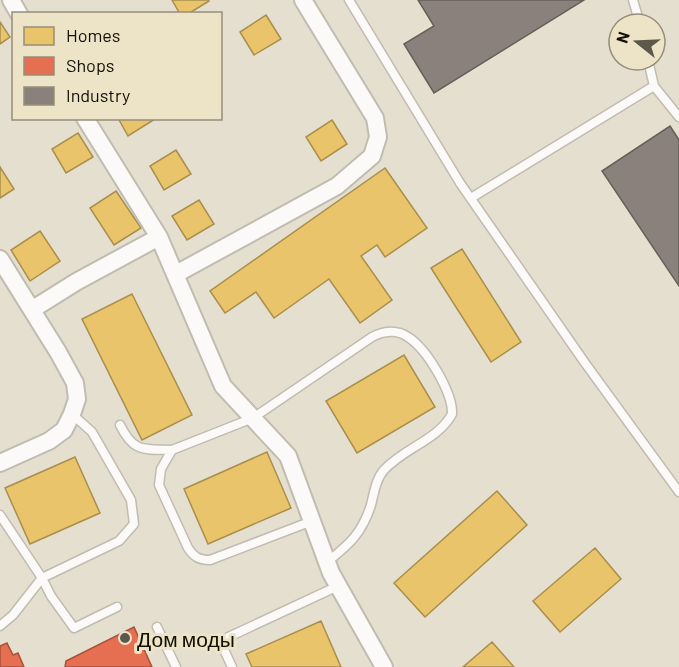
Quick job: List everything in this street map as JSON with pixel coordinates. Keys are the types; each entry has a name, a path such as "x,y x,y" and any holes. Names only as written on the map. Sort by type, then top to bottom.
{"street":[{"path":"176,274 337,186 372,156 378,137 375,118 303,0"},
{"path":"86,120 159,237 223,386 288,456 327,562 384,667"},
{"path":"33,309 76,282 159,237"},
{"path":"0,259 33,309 75,383 77,399 64,430 49,441 0,463"}],"lane":[{"path":"349,0 471,198 585,363 679,492"},
{"path":"651,72 654,86 679,117"},
{"path":"471,198 654,86"},
{"path":"120,425 128,441 142,449 172,450 253,418 381,332 393,332 410,337 426,356 450,397 452,414 442,428 382,472 366,522 348,546 327,562"},
{"path":"0,626 21,606 42,578 119,541 134,524 131,500 92,432 72,414"},
{"path":"172,450 161,469 159,485 188,548 201,560 210,560 312,521"},
{"path":"0,515 74,628 117,607"},
{"path":"232,667 220,641 338,586"},
{"path":"157,627 176,667"}],"building: Homes":[{"path":"172,0 209,1 191,12 179,12"},
{"path":"266,15 281,39 254,55 240,32"},
{"path":"0,22 10,37 0,44"},
{"path":"119,120 153,120 128,136"},
{"path":"332,120 347,144 321,161 306,137"},
{"path":"78,133 93,157 66,173 52,149"},
{"path":"176,150 191,174 164,190 150,166"},
{"path":"0,167 14,189 0,198"},
{"path":"385,168 427,228 385,257 377,245 361,256 392,300 360,323 329,279 274,318 256,292 225,313 210,291"},
{"path":"116,191 141,228 114,245 90,208"},
{"path":"199,200 214,224 187,240 172,216"},
{"path":"40,231 60,261 30,281 11,250"},
{"path":"462,249 521,342 491,362 431,268"},
{"path":"132,294 192,415 142,440 82,319"},
{"path":"404,355 435,407 357,453 326,401"},
{"path":"267,452 291,508 208,544 184,489"},
{"path":"75,457 100,513 30,544 5,488"},
{"path":"497,491 527,525 425,617 394,583"},
{"path":"595,548 621,579 560,632 533,601"},
{"path":"321,621 341,667 252,667 246,654"},
{"path":"492,642 514,667 463,667"}],"building: Shops":[{"name":"Дом моды","path":"134,627 152,667 65,667 66,661"},
{"path":"7,643 13,655 18,653 24,667 0,667 0,646"}],"building: Industry":[{"path":"418,0 584,0 434,93 404,44 434,26"},
{"path":"670,126 679,140 679,286 602,171"}],"place":[{"name":"Дом моды","path":"125,638"}]}
